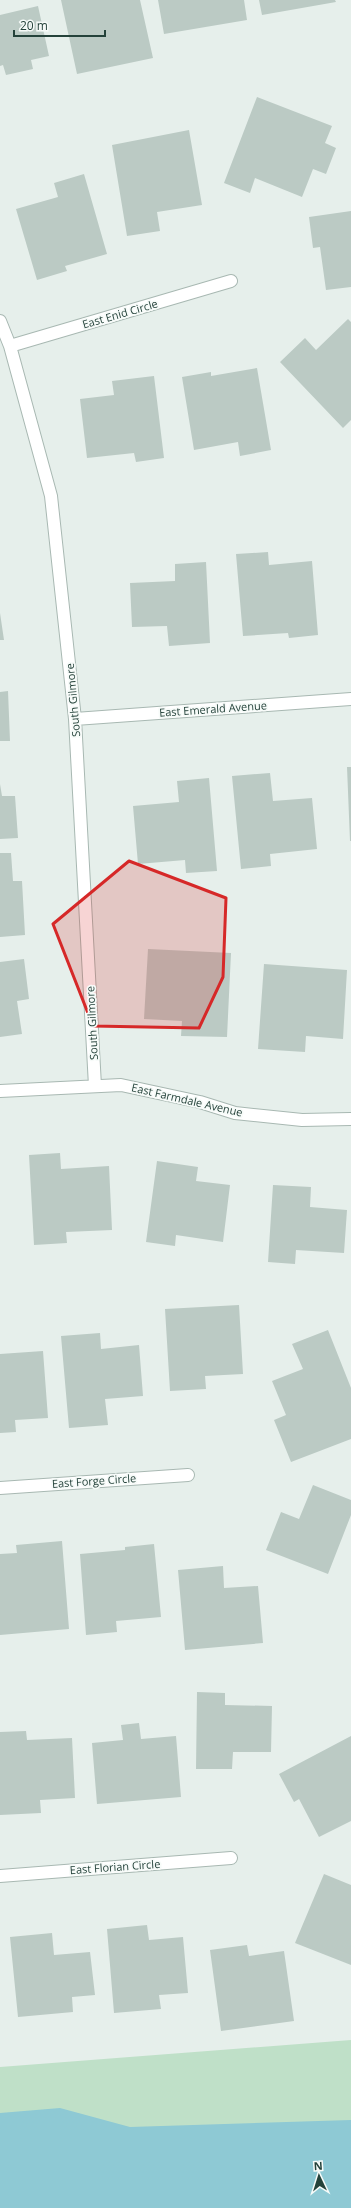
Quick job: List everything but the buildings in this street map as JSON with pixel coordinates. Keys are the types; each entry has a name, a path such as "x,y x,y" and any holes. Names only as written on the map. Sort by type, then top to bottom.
{"street":[{"name":"East Enid Circle","path":"10,346 231,281"},
{"name":"South Gilmore","path":"0,321 10,346 52,496 75,719 95,1086"},
{"name":"East Emerald Avenue","path":"75,719 351,699"},
{"name":"East Farmdale Avenue","path":"0,1091 121,1085 200,1102 235,1113 302,1120 351,1119"},
{"name":"East Forge Circle","path":"0,1488 188,1475"},
{"name":"East Florian Circle","path":"0,1876 231,1858"}],"highlighted area":[{"path":"129,861 226,898 223,977 199,1028 93,1026 53,924"}],"green space":[{"path":"351,2040 351,2208 0,2208 0,2067"}],"water":[{"path":"60,2108 130,2127 351,2120 351,2208 0,2208 0,2113"}]}
